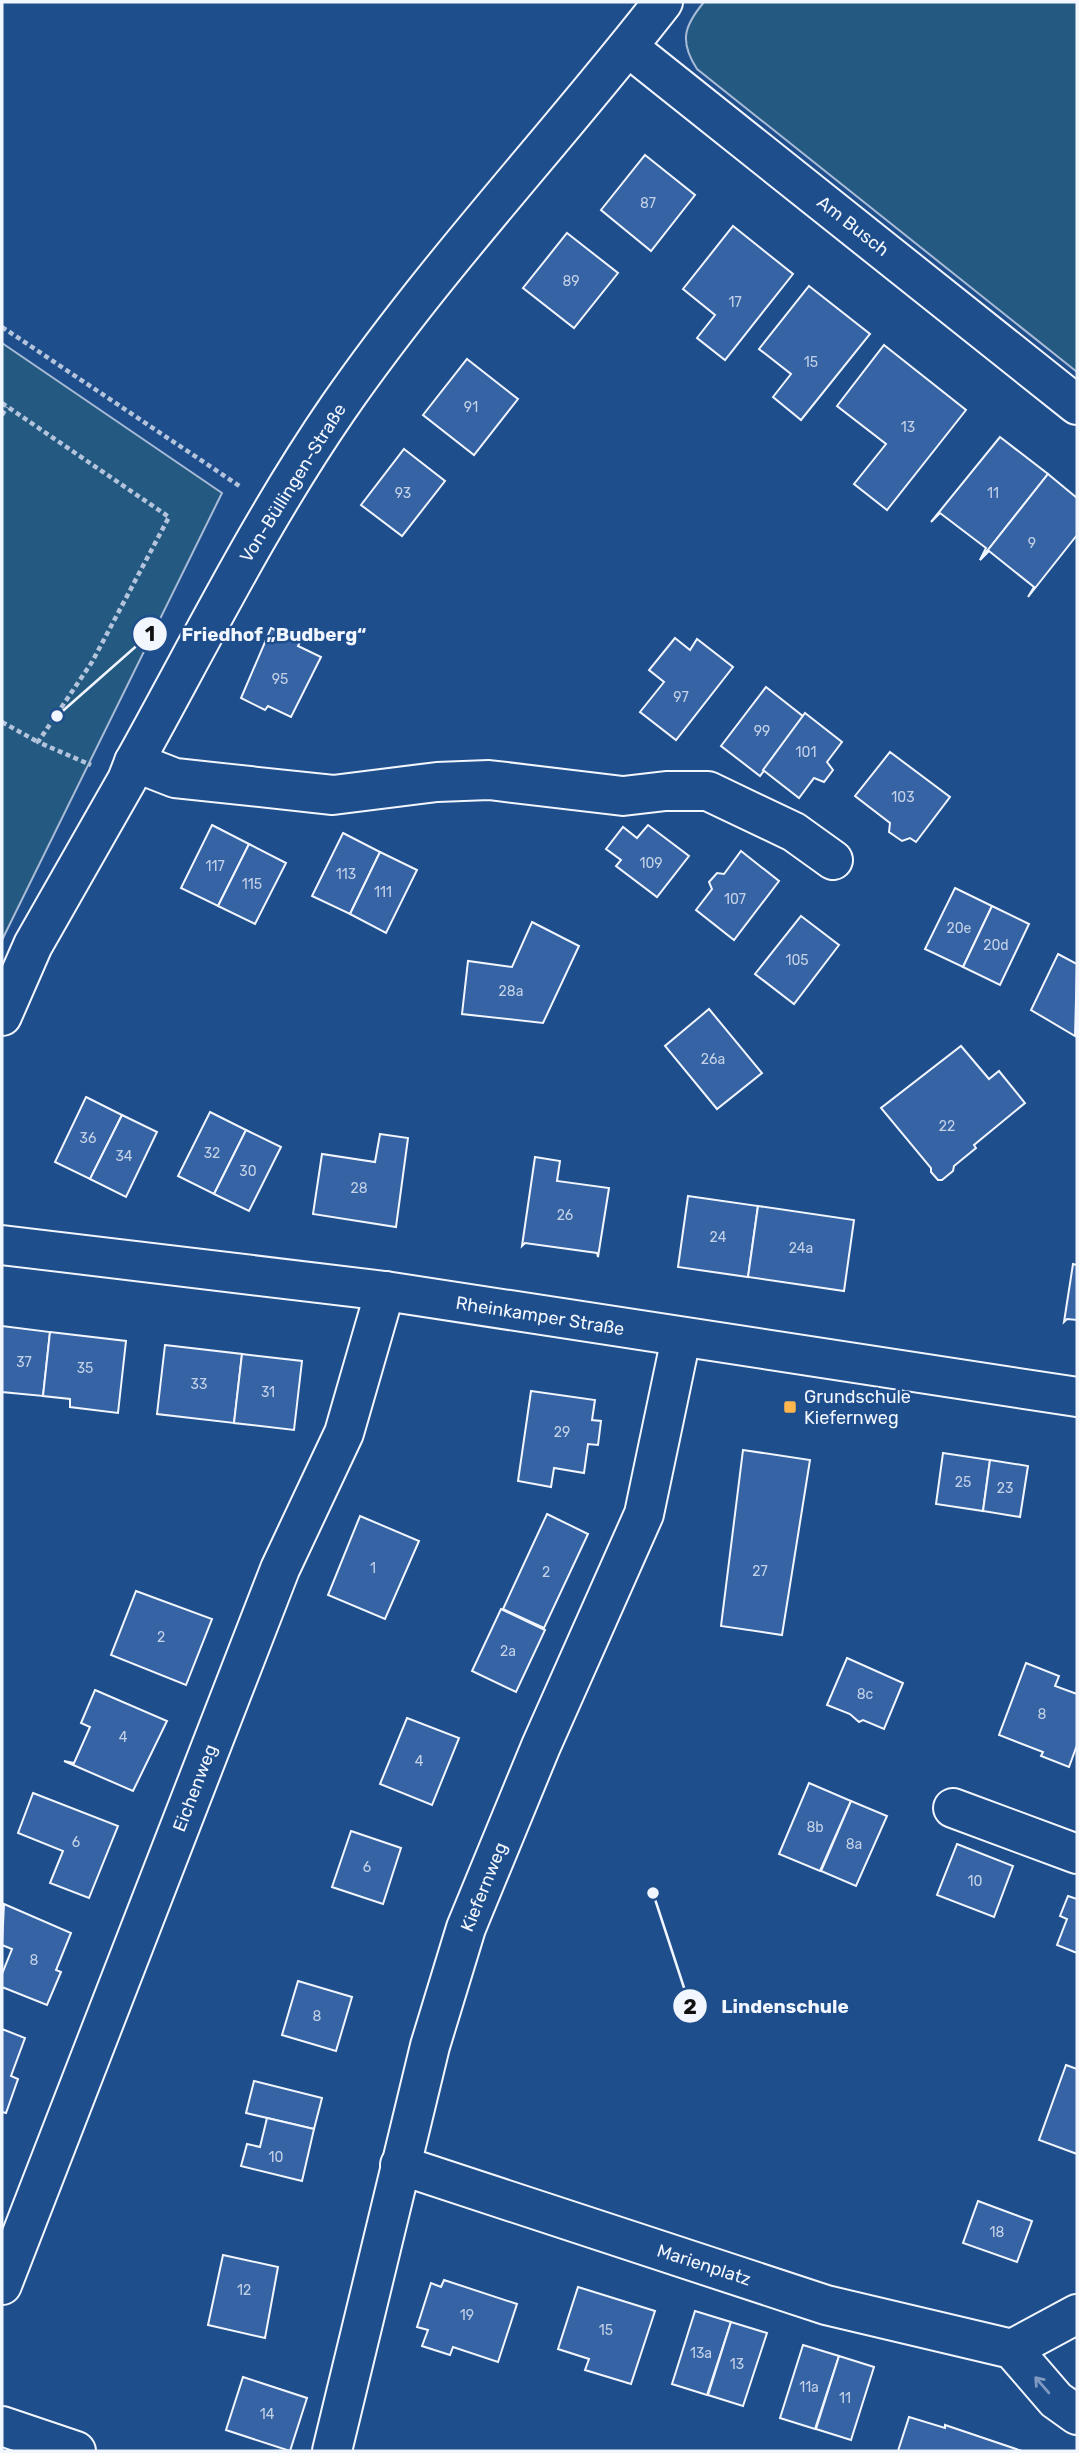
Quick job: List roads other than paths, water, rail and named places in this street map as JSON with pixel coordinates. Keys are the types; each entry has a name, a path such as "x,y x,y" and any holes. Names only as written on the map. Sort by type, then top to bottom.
{"street":[{"name":"Von-Büllingen-Straße","path":"2,1016 33,946 274,509 338,408 424,293 663,2"},
{"name":"Am Busch","path":"628,47 1077,405"},
{"path":"130,771 333,795 437,782 489,780 622,796 708,790 794,832 833,860"},
{"name":"Rheinkamper Straße","path":"2,1245 385,1291 1077,1397"},
{"name":"Eichenweg","path":"2,2285 280,1569 344,1433 385,1291"},
{"name":"Kiefernweg","path":"332,2451 430,2046 467,1928 541,1746 644,1514 681,1338"},
{"path":"953,1808 1077,1854"},
{"name":"Marienplatz","path":"400,2165 826,2305 1012,2349"},
{"path":"1077,2314 1012,2349 1056,2400 1077,2416"},
{"path":"2,2426 76,2451"}],"place":[{"name":"Friedhof „Budberg“","path":"57,716"},
{"name":"Grundschule Kiefernweg","path":"790,1407"},
{"name":"Lindenschule","path":"653,1893"}]}
